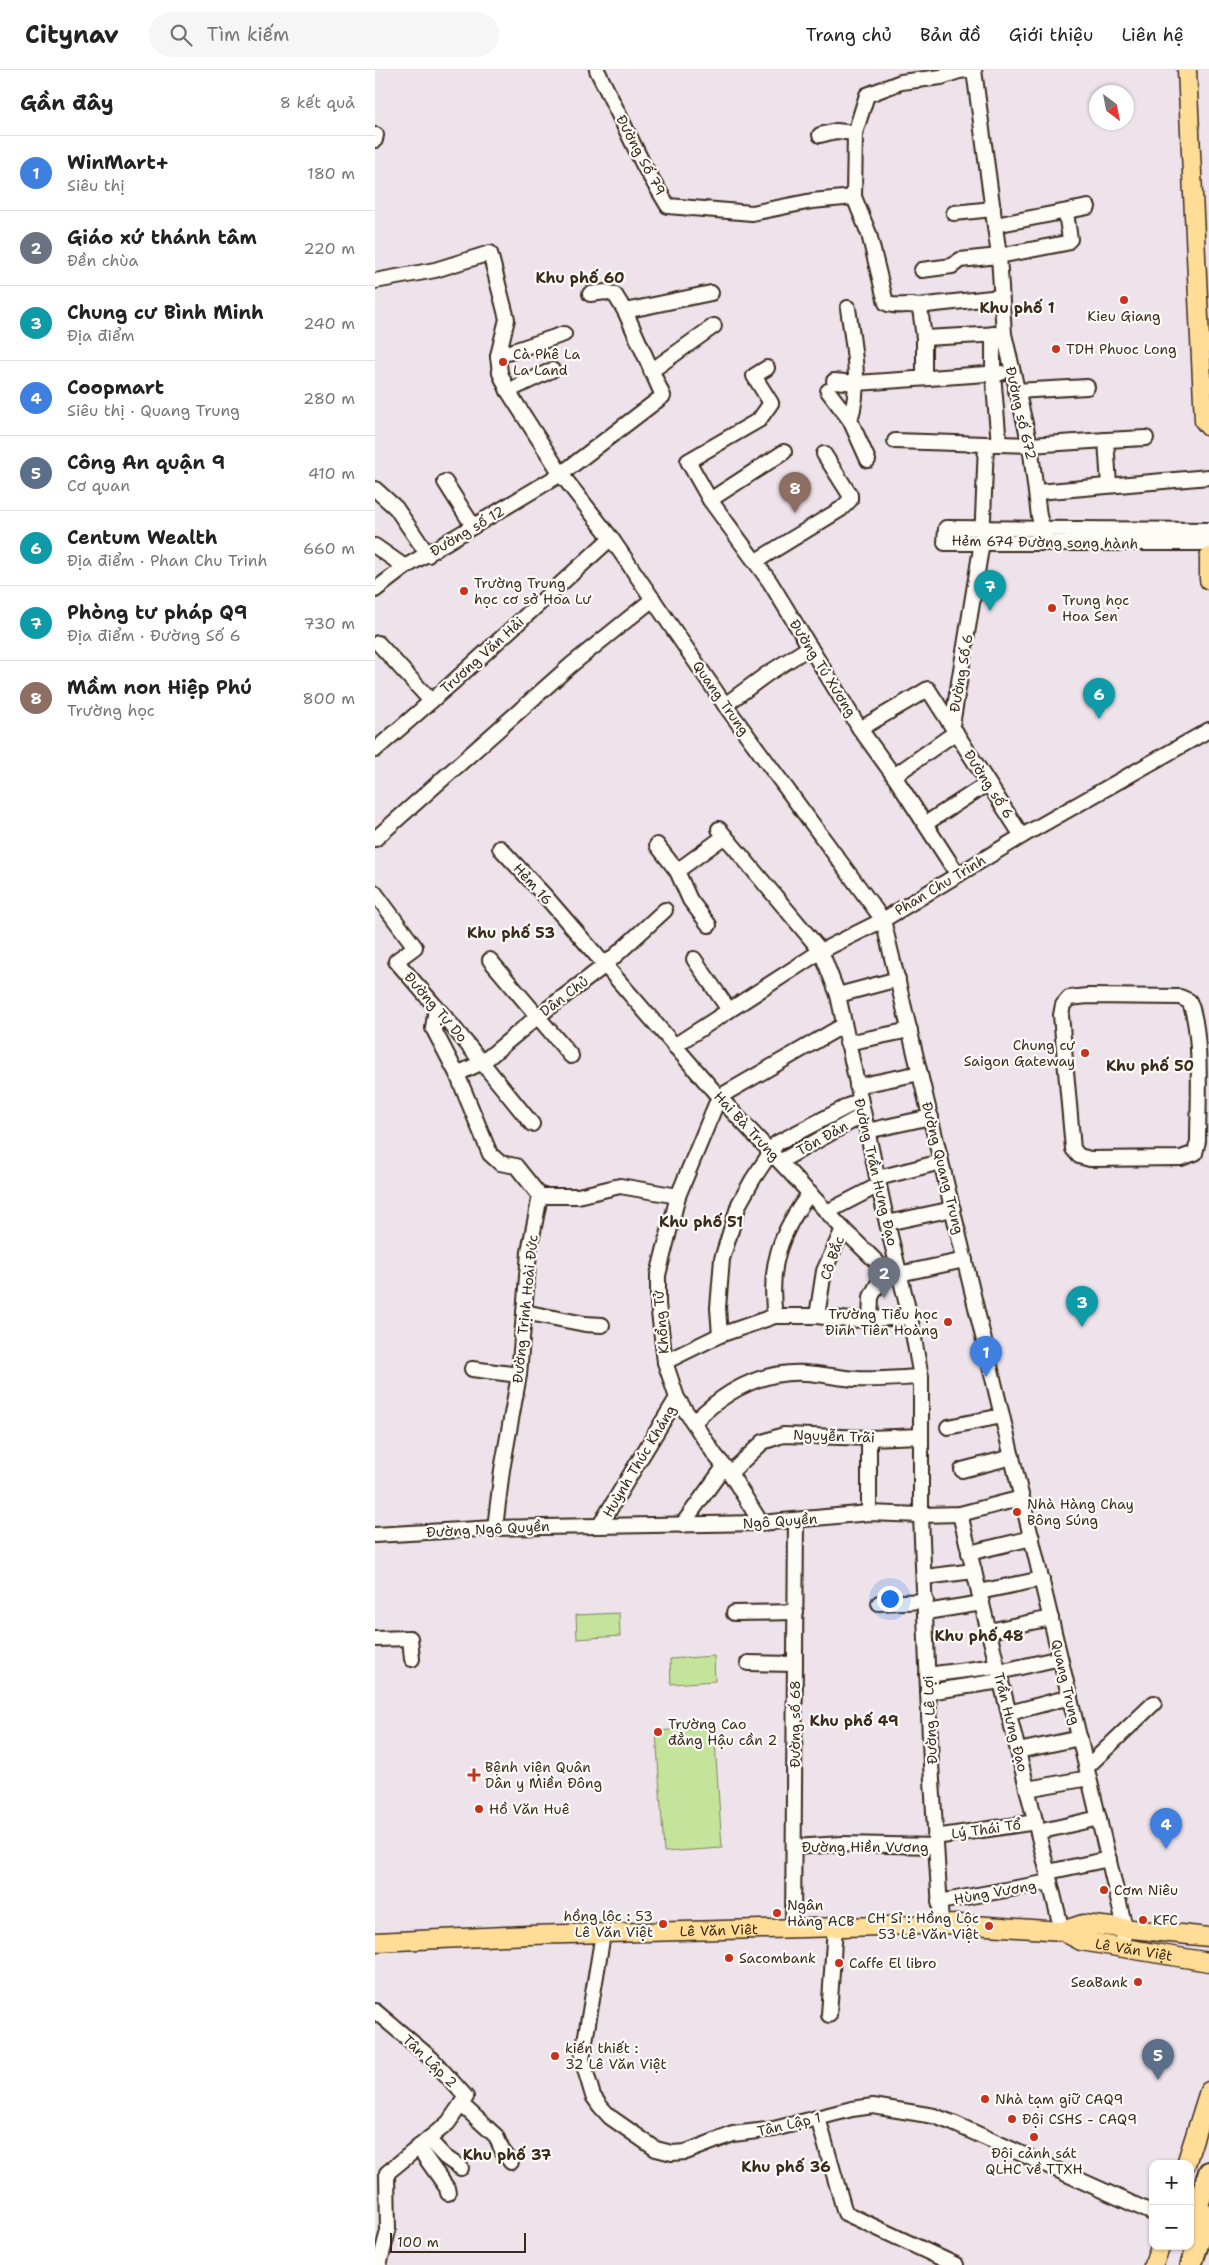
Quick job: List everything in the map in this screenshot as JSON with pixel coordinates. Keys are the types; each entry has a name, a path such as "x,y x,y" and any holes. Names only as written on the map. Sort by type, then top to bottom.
{"highway":[{"path":"1194,2218 1209,2172"},
{"path":"1191,2265 1209,2211"},
{"path":"1203,2265 1209,2249"},
{"path":"1178,2265 1184,2250"}],"main road":[{"path":"1187,70 1203,422 1209,427"},
{"path":"1195,70 1209,335"},
{"path":"1209,557 1209,580"},
{"name":"Lê Văn Việt","path":"375,1942 793,1928 978,1924 1062,1931 1081,1941 1205,1964"},
{"name":"Lê Văn Việt","path":"1062,1931 1083,1924 1205,1935"},
{"path":"1187,2160 1209,2091"},
{"path":"1153,2265 1159,2250"},
{"path":"1158,2265 1160,2250"}],"street":[{"name":"Đường Số 79","path":"597,70 644,166 668,206 752,212 812,201 855,197"},
{"path":"967,70 941,77 901,82 867,95 855,133 855,197 869,234 886,303 891,306 917,306 1001,297"},
{"path":"924,338 999,334 1001,297 999,256 974,70"},
{"path":"820,135 836,131 855,133"},
{"path":"995,225 1066,213 1087,207"},
{"path":"954,213 993,210"},
{"path":"922,270 952,266 960,260 999,256 1069,242 1066,213"},
{"path":"375,281 435,270 490,253 507,319 498,356 500,373 508,391 561,474"},
{"path":"590,294 606,292 615,295 625,311 651,372 714,326"},
{"path":"625,311 711,293"},
{"path":"917,306 920,308 924,338 924,378"},
{"path":"848,308 857,383 855,404 850,420"},
{"path":"498,356 564,334"},
{"name":"Đường số 672","path":"999,334 1012,372 1030,445 1038,492 1039,516 1046,543"},
{"name":"Đường Số 6","path":"894,776 954,729 982,535 992,444 993,374 999,334"},
{"name":"Đường Tú Xương","path":"767,368 754,376 771,403 759,420 688,462 710,500 756,561 860,729 894,776 958,874"},
{"path":"508,391 552,370"},
{"name":"Đường số 12","path":"375,590 405,567 561,474 663,396 651,372"},
{"path":"868,460 850,420 831,386 1012,372"},
{"path":"1016,391 1087,387"},
{"path":"895,441 1030,445 1147,438"},
{"path":"1106,440 1109,486"},
{"path":"710,500 784,452"},
{"path":"756,561 841,509 850,500 850,494 824,454"},
{"name":"Quang Trung","path":"561,474 611,538 725,705 883,920"},
{"path":"1038,492 1209,477"},
{"path":"445,482 473,526"},
{"path":"375,489 396,508 428,555"},
{"name":"Hẻm 674 Đường song hành","path":"982,535 1043,528 1209,530"},
{"name":"Hẻm 674 Đường song hành","path":"982,535 1046,543 1209,543"},
{"name":"Trương Văn Hải","path":"378,742 431,701 611,538"},
{"path":"375,546 405,567"},
{"path":"375,839 564,671 653,599"},
{"path":"378,643 431,701"},
{"path":"725,705 767,674 810,647"},
{"name":"Đường số 6","path":"860,729 928,689 1022,836"},
{"name":"Phan Chu Trinh","path":"675,1046 821,951 883,920 1022,836 1209,730"},
{"path":"925,824 988,783"},
{"name":"Đường Trần Hưng Đạo","path":"677,871 722,832 821,951 838,995 887,1223 910,1317 921,1377 921,1515"},
{"path":"657,845 677,871 690,900 709,925"},
{"name":"Hẻm 16","path":"500,848 546,897 604,966"},
{"name":"Đường Tự Do","path":"375,893 415,947 396,961 483,1062 532,1124"},
{"name":"Dân Chủ","path":"457,1074 483,1062 537,1016 604,966 665,910"},
{"name":"Đường Quang Trung","path":"883,920 1002,1416"},
{"path":"694,959 729,1010"},
{"path":"491,960 571,1056"},
{"name":"Hai Bà Trưng","path":"604,966 719,1097 843,1229 885,1270 899,1274"},
{"path":"838,995 898,979"},
{"path":"1069,998 1180,998 1189,1001 1193,1010 1203,1059 1198,1141 1195,1152 1181,1158 1090,1160 1079,1156 1073,1149 1061,1015 1063,1005 1069,998"},
{"path":"436,1008 433,1028 457,1074 490,1154 499,1163 516,1166 540,1196 578,1196 620,1186 678,1196"},
{"path":"719,1097 844,1025"},
{"path":"847,1043 910,1030"},
{"path":"720,1335 719,1284 722,1259 730,1231 739,1204 776,1157 777,1143 858,1093 920,1072"},
{"name":"Khổng Tử","path":"719,1097 678,1196 658,1275 658,1304 665,1362 677,1398 727,1470 761,1524"},
{"name":"Tôn Đản","path":"776,1157 863,1115"},
{"path":"867,1131 931,1117"},
{"path":"827,1212 878,1181 941,1162"},
{"path":"775,1316 772,1280 775,1258 798,1208 810,1193"},
{"name":"Đường Trịnh Hoài Đức","path":"495,1528 502,1470 519,1375 529,1252 540,1196"},
{"path":"887,1223 953,1209"},
{"name":"Cô Bắc","path":"817,1316 824,1271 843,1229"},
{"path":"899,1274 965,1260"},
{"path":"870,1320 871,1297 885,1270"},
{"path":"525,1312 585,1324 601,1325"},
{"path":"665,1362 720,1335 775,1316 817,1316 870,1320 910,1317"},
{"path":"472,1369 519,1375"},
{"path":"694,1422 709,1407 733,1390 764,1378 805,1373 856,1379 921,1377"},
{"name":"Huỳnh Thúc Kháng","path":"600,1525 677,1398"},
{"path":"948,1427 1002,1416"},
{"name":"Quang Trung","path":"1002,1416 1125,1928 1122,1948"},
{"name":"Nguyễn Trãi","path":"682,1524 727,1470 763,1442 783,1435 869,1438 921,1436"},
{"path":"869,1438 869,1513"},
{"path":"962,1470 1012,1457"},
{"name":"Ngô Quyền","path":"600,1525 761,1524 869,1513 960,1514 1022,1498"},
{"name":"Trần Hưng Đạo","path":"960,1514 1062,1931"},
{"name":"Đường Lê Lợi","path":"921,1515 925,1577 927,1675 941,1924"},
{"name":"Đường số 68","path":"793,1928 796,1520"},
{"name":"Đường Ngô Quyền","path":"375,1535 495,1528 600,1525"},
{"path":"969,1553 1032,1538"},
{"path":"925,1577 974,1571"},
{"path":"879,1603 926,1607 980,1598 1042,1579"},
{"path":"734,1613 796,1612"},
{"path":"989,1631 1051,1618"},
{"path":"375,1639 411,1638 412,1659"},
{"path":"928,1692 1061,1658"},
{"path":"748,1663 795,1664"},
{"path":"927,1675 999,1673"},
{"path":"1009,1713 1070,1697"},
{"path":"1027,1789 1088,1772 1154,1703"},
{"path":"1018,1751 1080,1738"},
{"name":"Lý Thái Tổ","path":"936,1841 1099,1818"},
{"name":"Đường Hiền Vương","path":"794,1847 936,1841"},
{"name":"Hùng Vương","path":"939,1902 1049,1877 1109,1860"},
{"path":"829,2015 835,1927"},
{"name":"Tân Lập 1","path":"603,1934 582,2059 593,2096 610,2117 656,2149 672,2153 686,2152 733,2134 775,2129 852,2108 873,2106 935,2116 1149,2211"},
{"name":"Tân Lập 2","path":"375,2011 432,2059 466,2097 448,2123 387,2173 387,2231 379,2265"},
{"path":"461,2104 496,2136 502,2150 511,2162"},
{"path":"818,2118 845,2213 956,2265"},
{"path":"423,2143 461,2168"},
{"path":"423,2143 448,2193"}],"green space":[{"path":"619,1613 620,1636 577,1639 576,1615"},
{"path":"714,1656 715,1681 671,1684 670,1659"},
{"path":"714,1727 722,1848 664,1852 656,1731"}],"place":[{"name":"Kieu Giang","path":"1124,300"},
{"name":"TDH Phuoc Long","path":"1056,349"},
{"name":"Cà Phê La La Land","path":"503,362"},
{"name":"Mầm non Hiệp Phú","path":"795,513"},
{"name":"Trường Trung học cơ sở Hoa Lư","path":"464,591"},
{"name":"Trung học Hoa Sen","path":"1052,608"},
{"name":"Phòng tư pháp Q9","path":"990,611"},
{"name":"Centum Wealth","path":"1099,719"},
{"name":"Chung cư Saigon Gateway","path":"1085,1053"},
{"name":"Giáo xứ thánh tâm","path":"884,1298"},
{"name":"Trường Tiểu học Đinh Tiên Hoàng","path":"948,1322"},
{"name":"Chung cư Bình Minh","path":"1082,1327"},
{"name":"WinMart+","path":"986,1377"},
{"name":"Nhà Hàng Chay Bông Súng","path":"1017,1512"},
{"name":"Trường Cao đẳng Hậu cần 2","path":"658,1732"},
{"name":"Bệnh viện Quân Dân y Miền Đông","path":"474,1775"},
{"name":"Hồ Văn Huê","path":"479,1809"},
{"name":"Coopmart","path":"1166,1849"},
{"name":"Cơm Niêu","path":"1104,1890"},
{"name":"Ngân Hàng ACB","path":"777,1913"},
{"name":"KFC","path":"1143,1920"},
{"name":"hồng lộc : 53 Lê Văn Việt","path":"663,1924"},
{"name":"CH Sỉ : Hồng Lộc 53 Lê Văn Việt","path":"989,1926"},
{"name":"Sacombank","path":"729,1958"},
{"name":"Caffe El libro","path":"839,1963"},
{"name":"SeaBank","path":"1138,1982"},
{"name":"kiến thiết : 32 Lê Văn Việt","path":"555,2056"},
{"name":"Công An quận 9","path":"1158,2080"},
{"name":"Nhà tạm giữ CAQ9","path":"985,2099"},
{"name":"Đội CSHS - CAQ9","path":"1012,2119"},
{"name":"Đội cảnh sát QLHC về TTXH","path":"1034,2137"}],"district":[{"name":"Khu phố 60","path":"580,278"},
{"name":"Khu phố 1","path":"1017,308"},
{"name":"Khu phố 53","path":"511,933"},
{"name":"Khu phố 50","path":"1150,1066"},
{"name":"Khu phố 51","path":"701,1222"},
{"name":"Khu phố 48","path":"979,1636"},
{"name":"Khu phố 49","path":"854,1721"},
{"name":"Khu phố 37","path":"507,2155"},
{"name":"Khu phố 36","path":"786,2167"}]}
